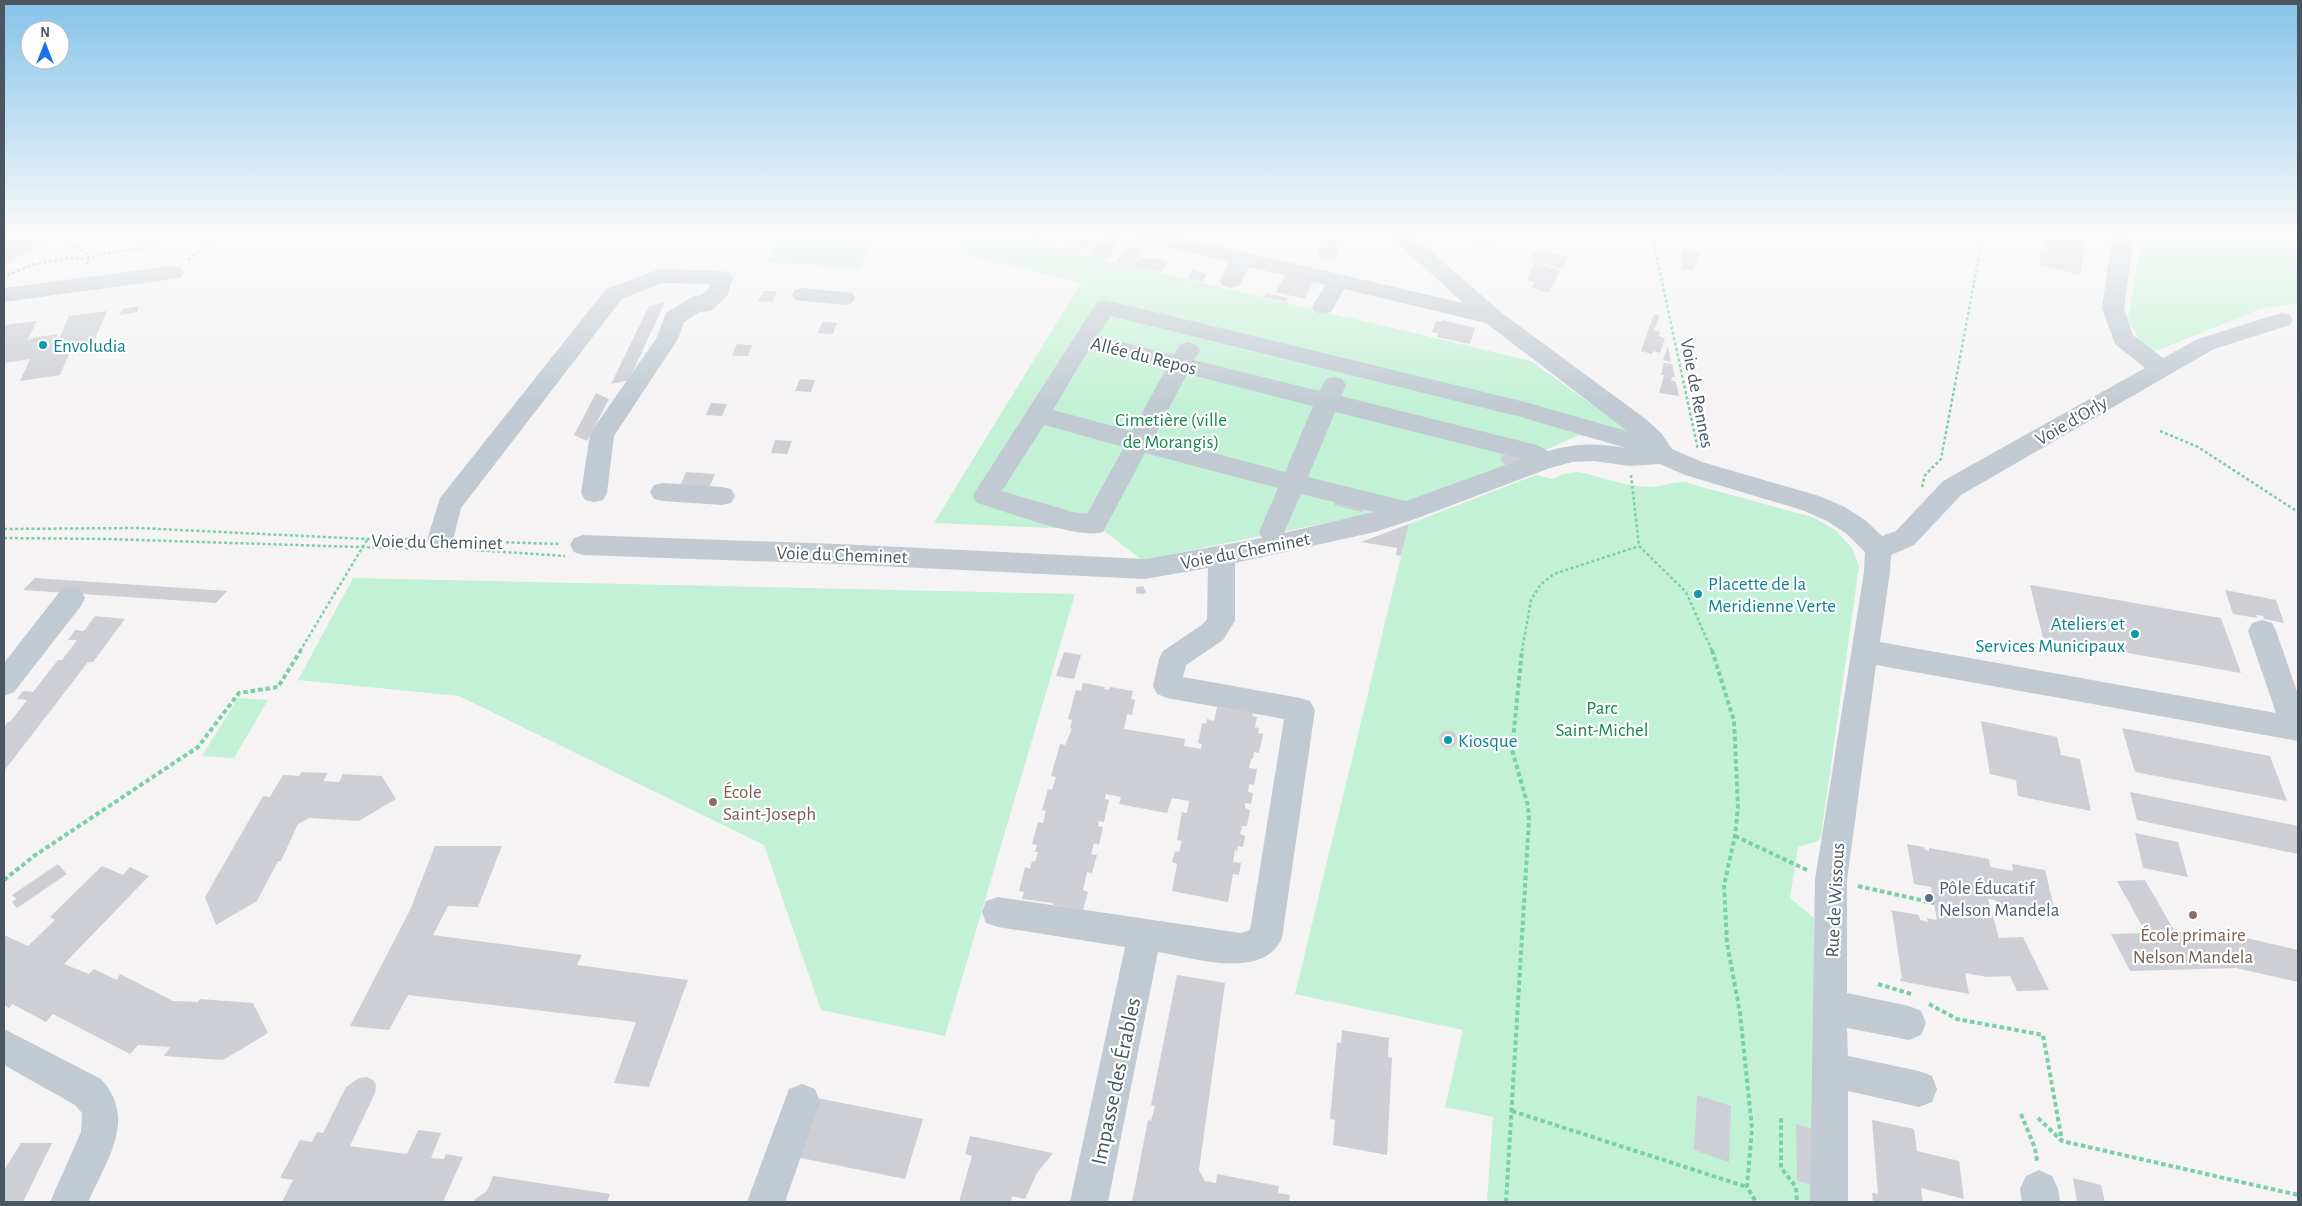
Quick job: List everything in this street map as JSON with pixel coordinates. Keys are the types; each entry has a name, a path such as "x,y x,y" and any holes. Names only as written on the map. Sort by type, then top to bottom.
{"street":[{"path":"4,295 33,291"},
{"path":"440,540 449,505 614,294 621,291"},
{"path":"594,493 602,435 667,339 674,318 702,304 719,291"},
{"path":"1323,307 1332,291"},
{"path":"1381,291 1494,318"},
{"path":"1463,291 1494,318 1656,446 1694,469 1810,503 1836,514 1856,527 1878,560"},
{"path":"2115,291 2113,309 2123,339 2161,369"},
{"path":"803,295 844,298"},
{"path":"1083,340 1105,307 1199,330 1345,357 1521,409 1656,446"},
{"name":"Voie d'Orly","path":"1878,560 1905,538 1952,488 2206,344 2282,320"},
{"path":"1088,566 1094,525 1199,330"},
{"name":"Allée du Repos","path":"1094,525 1073,522 986,496 1083,340 1537,454 1543,462"},
{"path":"1272,532 1345,357"},
{"path":"1038,415 1292,483 1409,511"},
{"name":"Voie du Cheminet","path":"583,545 818,553 1145,569 1222,556 1338,532 1409,511 1543,462 1582,452 1609,453 1628,457 1656,446"},
{"path":"663,492 722,496"},
{"path":"998,912 1142,947 1241,949 1258,944 1265,938 1300,710 1167,686 1173,659 1213,632 1221,621 1222,556"},
{"name":"Rue de Wissous","path":"1829,1202 1831,880 1878,560"},
{"path":"4,684 71,598"},
{"path":"1864,651 2296,729 2262,631"},
{"name":"Impasse des Érables","path":"1088,1202 1142,947"},
{"path":"1830,1007 1915,1006"},
{"path":"4,1046 88,1092 96,1100 100,1109 102,1124 99,1135 69,1202"},
{"path":"1831,1070 1919,1089"},
{"path":"766,1202 802,1102"}],"path":[{"name":"Voie de Rennes","path":"1663,291 1699,454 1694,469"},
{"path":"1919,522 1917,502 1925,475 1941,459 1972,291"},
{"path":"2160,431 2198,447 2298,512"},
{"path":"1628,457 1639,546 1686,592 1711,647 1734,721 1738,806 1735,836 1724,885 1727,943 1740,1013 1752,1128 1747,1187 1756,1202"},
{"name":"Voie du Cheminet","path":"4,529 138,528 367,539 583,545"},
{"path":"4,880 34,856 198,747 239,694 278,686 367,539"},
{"path":"1506,1202 1529,820 1528,806 1512,750 1523,642 1532,600 1541,584 1554,574 1639,546"},
{"path":"1735,836 1831,880 1934,903"},
{"path":"1878,984 1904,990 1915,1006 1957,1019 2044,1035 2062,1141"},
{"path":"1512,1111 1747,1187"},
{"path":"2021,1114 2035,1148 2039,1169 2040,1196"},
{"path":"1781,1118 1781,1168 1796,1187 1797,1202"},
{"path":"2038,1118 2062,1141 2298,1195"}],"green space":[{"name":"Cimetière (ville de Morangis)","path":"1076,291 1238,291 1531,361 1633,434 1627,445 1579,435 1523,460 1380,512 1142,560 1103,530 934,523"},
{"path":"2133,291 2298,291 2298,303 2263,308 2148,354 2128,320"},
{"name":"Parc Saint-Michel","path":"1578,472 1643,487 1684,482 1812,517 1835,530 1852,548 1859,566 1821,836 1818,841 1798,847 1790,898 1814,918 1815,1202 1487,1202 1493,1117 1445,1107 1463,1030 1295,994 1409,524 1536,475 1553,479 1563,474"},
{"path":"353,578 1075,594 945,1036 821,1010 764,845 459,696 298,680"},
{"path":"238,698 268,700 234,758 202,756"}],"building":[{"path":"763,291 777,291 773,302 758,301"},
{"path":"1276,291 1309,291 1305,299"},
{"path":"1266,293 1288,298 1286,302 1264,297"},
{"path":"665,302 629,380 611,384 649,306"},
{"path":"139,306 137,312 120,315 122,309"},
{"name":"Envoludia","path":"107,311 93,344 72,347 60,375 20,381 30,359 4,363 4,325 37,321 27,341 32,338 58,334 57,337 60,337 69,316"},
{"path":"1654,314 1660,315 1654,330 1660,332 1659,336 1665,338 1660,353 1653,351 1652,354 1641,351"},
{"path":"1442,320 1475,328 1470,344 1437,337 1438,333 1432,332 1436,321 1442,322"},
{"path":"822,322 837,323 833,334 818,333"},
{"path":"737,344 752,345 748,356 732,356"},
{"path":"1668,346 1671,362 1663,360"},
{"path":"1664,363 1672,364 1675,377 1672,377 1671,380 1676,382 1679,396 1659,393 1664,375 1661,375"},
{"path":"800,379 815,380 811,392 795,391"},
{"path":"596,393 609,399 587,441 574,435"},
{"path":"711,403 727,404 722,416 706,415"},
{"path":"775,440 792,441 787,454 771,453"},
{"path":"1510,453 1516,454 1521,460 1506,466 1500,460 1502,456"},
{"path":"686,472 715,474 709,488 680,486"},
{"path":"1338,495 1366,502 1362,512 1334,505"},
{"path":"1409,524 1401,556 1396,555 1397,548 1361,542"},
{"path":"35,578 227,591 216,603 23,590"},
{"name":"Ateliers et Services Municipaux","path":"2030,585 2221,618 2241,673 2043,638"},
{"path":"1143,586 1146,592 1143,594 1136,593 1136,587"},
{"path":"2225,590 2276,600 2284,623 2264,619 2263,616 2256,615 2257,618 2233,614"},
{"path":"95,616 125,619 93,662 88,662 4,771 4,727 27,700 17,699 23,691 33,692 58,660 62,660 77,640 68,640 75,630 84,631"},
{"path":"1064,652 1081,655 1074,679 1056,676"},
{"path":"1083,683 1105,687 1104,689 1109,690 1110,687 1133,691 1131,699 1135,700 1132,715 1127,714 1124,729 1185,739 1184,746 1201,749 1202,744 1198,743 1202,723 1206,724 1207,719 1214,721 1217,707 1253,713 1252,716 1257,717 1255,727 1259,728 1258,733 1263,734 1259,753 1254,752 1249,768 1257,769 1254,785 1249,784 1248,792 1253,793 1251,804 1245,803 1245,808 1250,810 1247,826 1242,826 1240,834 1245,836 1243,847 1238,846 1237,851 1235,850 1233,862 1241,863 1239,875 1233,874 1228,902 1172,891 1177,864 1172,862 1175,851 1179,852 1182,841 1177,840 1182,812 1187,813 1189,801 1172,798 1167,813 1119,804 1121,797 1106,794 1105,799 1109,800 1104,822 1099,821 1098,826 1103,827 1099,845 1094,843 1091,854 1097,855 1092,873 1087,872 1083,890 1088,892 1083,910 1053,905 1053,903 1022,899 1024,892 1019,891 1025,867 1030,869 1032,861 1035,862 1038,852 1035,852 1037,845 1032,844 1038,822 1043,823 1046,811 1042,810 1048,789 1052,790 1056,777 1051,776 1060,744 1065,745 1072,729 1070,728 1072,720 1068,719 1076,690 1081,691"},
{"path":"1981,721 2057,737 2061,755 2080,759 2091,811 2018,796 2016,780 1990,774"},
{"path":"2122,728 2270,756 2287,801 2135,772"},
{"name":"Kiosque","path":"1444,730 1452,730 1457,735 1455,746 1444,748 1439,743 1439,735"},
{"path":"302,772 328,773 323,781 339,782 343,774 382,776 396,799 359,821 309,818 298,824 281,861 278,861 257,901 216,925 205,897 263,796 270,797 283,775 299,776"},
{"path":"2130,792 2298,826 2298,854 2137,820"},
{"path":"2135,833 2178,842 2188,877 2143,868"},
{"path":"1907,844 1924,847 1925,850 1929,851 1929,848 1989,859 1990,867 2013,871 2012,864 2045,870 2056,916 2029,910 2028,907 2015,904 2016,908 1999,908 1995,900 1988,899 1999,938 2023,937 2049,990 2017,991 2010,976 1987,977 1965,973 1969,994 1900,981 1900,978 1902,979 1892,912 1889,910 1919,915 1920,920 1928,922 1927,918 1937,920 1931,887 1914,884"},
{"path":"435,846 502,846 478,907 448,906 433,935 582,955 577,965 688,980 649,1087 614,1083 636,1022 408,995 389,1030 350,1026 410,910"},
{"path":"58,864 67,874 17,908 12,902 16,899 12,895"},
{"path":"102,866 123,875 130,867 149,876 64,964 89,974 94,969 117,980 120,974 173,1001 198,1002 200,999 253,1003 268,1033 223,1060 164,1056 170,1047 138,1045 130,1054 53,1014 46,1022 12,1004 9,1008 4,1005 4,935 28,946 55,920 50,917"},
{"path":"2145,880 2175,932 2217,931 2298,950 2298,982 2236,968 2130,971 2111,934 2146,933 2117,881"},
{"path":"1177,975 1225,983 1199,1170 1205,1181 1216,1183 1217,1174 1279,1186 1278,1193 1290,1195 1289,1202 1132,1202 1148,1120 1151,1121 1155,1106 1151,1105"},
{"path":"1342,1030 1389,1038 1388,1057 1392,1058 1387,1155 1333,1145 1335,1120 1330,1119 1337,1042 1341,1043"},
{"path":"367,1077 373,1080 376,1085 375,1093 350,1146 407,1154 418,1130 441,1133 431,1158 444,1159 446,1154 463,1157 443,1202 282,1202 293,1180 280,1178 300,1140 312,1142 317,1132 323,1133 346,1087 359,1078"},
{"path":"1697,1095 1731,1106 1729,1162 1694,1150"},
{"path":"817,1098 923,1119 905,1179 796,1157"},
{"path":"1872,1120 1914,1129 1917,1151 1959,1161 1964,1199 1921,1188 1923,1202 1873,1202 1872,1193 1878,1194"},
{"path":"1796,1124 1813,1129 1815,1186 1797,1181"},
{"path":"970,1136 1053,1153 1037,1173 1025,1199 1012,1196 1011,1202 959,1202 972,1156 965,1154"},
{"path":"21,1143 52,1143 23,1202 4,1202 4,1170"},
{"path":"493,1176 610,1194 607,1202 476,1202 474,1200 487,1191"},
{"path":"2073,1178 2101,1185 2105,1202 2077,1202"}],"place":[{"name":"Envoludia","path":"43,345"},
{"name":"Placette de la Meridienne Verte","path":"1698,594"},
{"name":"Ateliers et Services Municipaux","path":"2135,634"},
{"name":"Kiosque","path":"1448,740"},
{"name":"École Saint-Joseph","path":"713,802"},
{"name":"Pôle Éducatif Nelson Mandela","path":"1929,898"},
{"name":"École primaire Nelson Mandela","path":"2193,915"}]}
